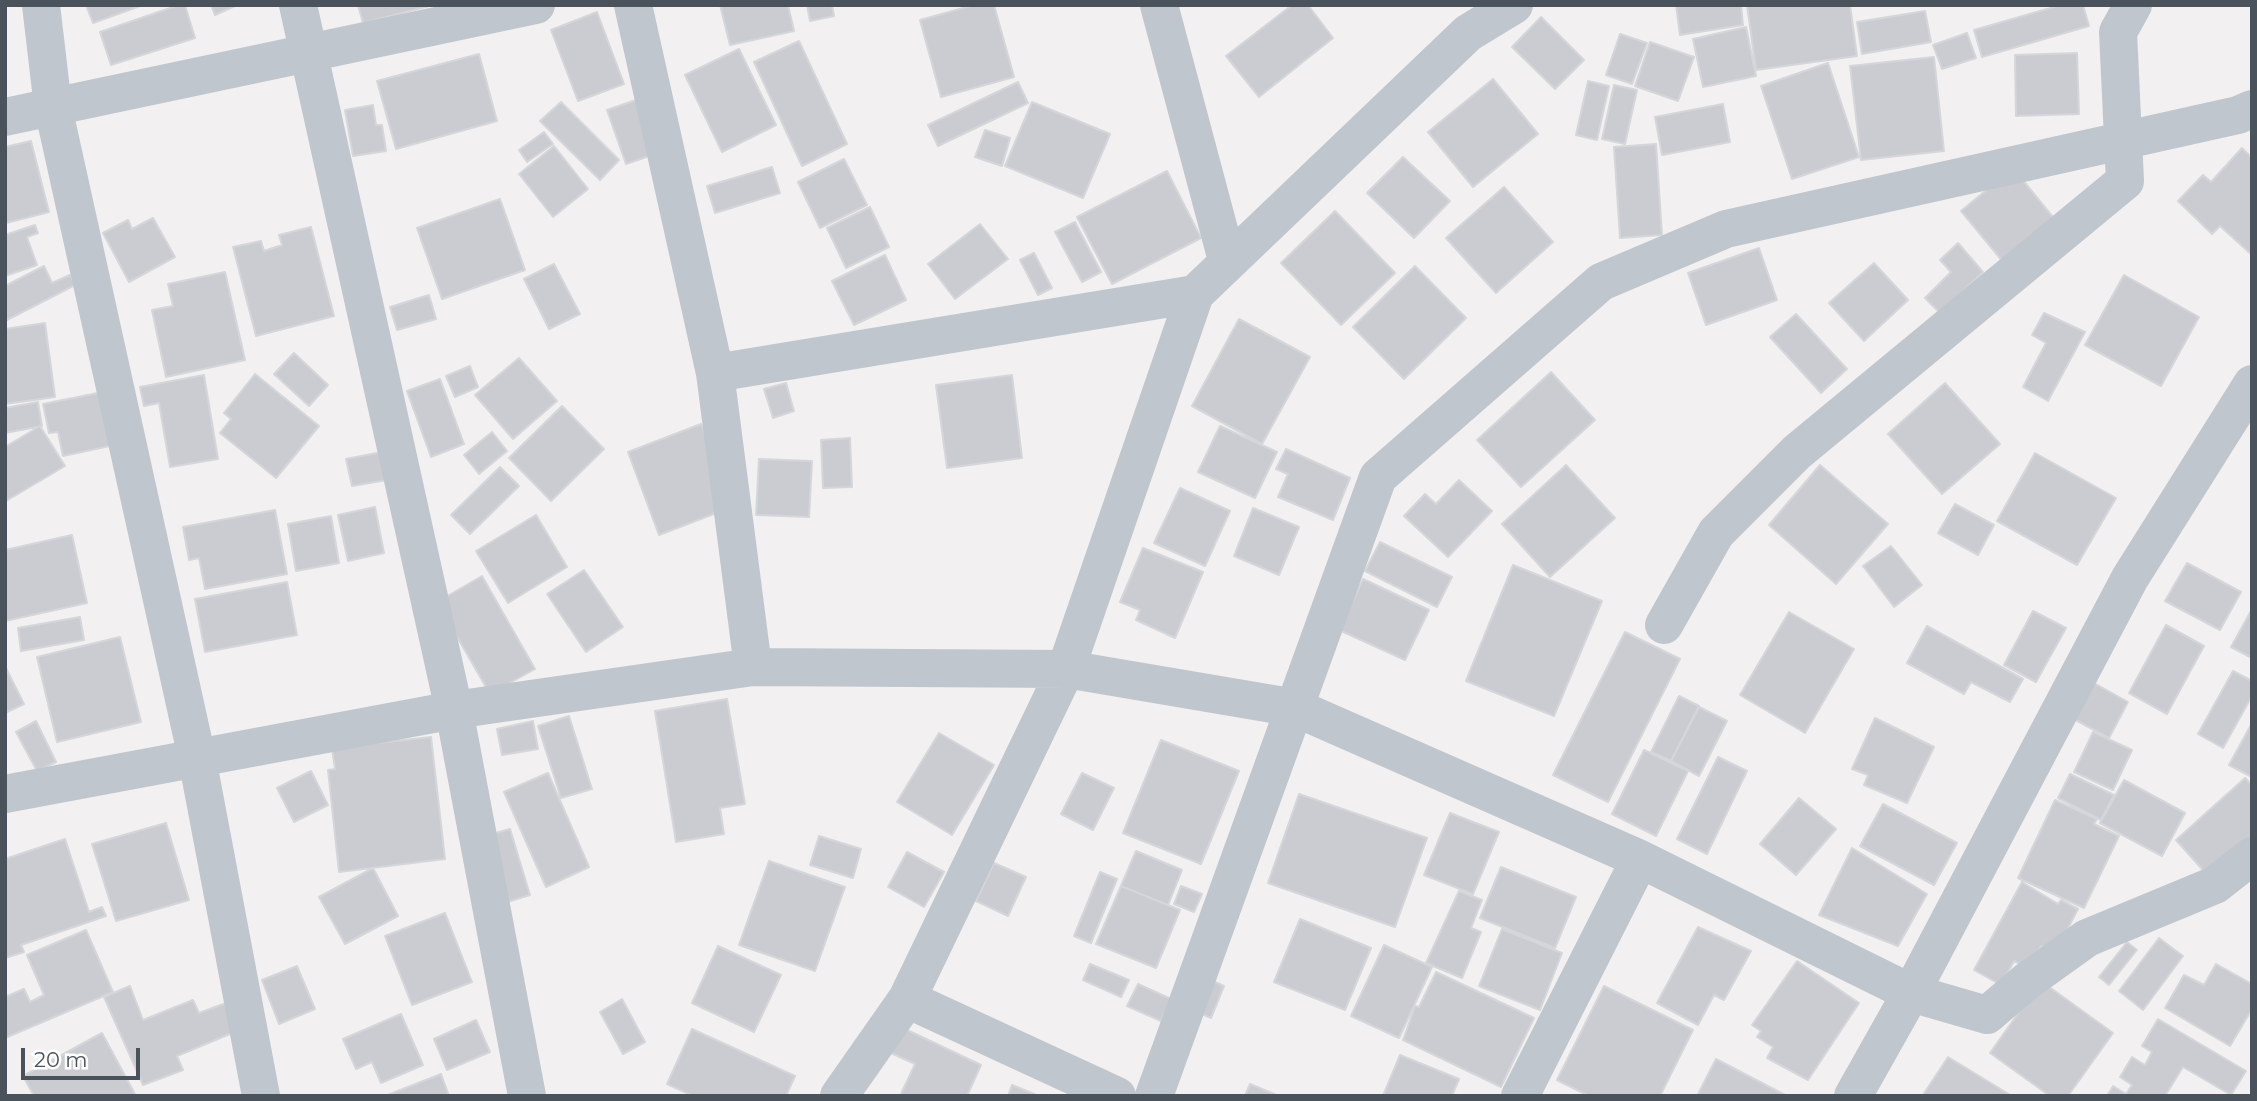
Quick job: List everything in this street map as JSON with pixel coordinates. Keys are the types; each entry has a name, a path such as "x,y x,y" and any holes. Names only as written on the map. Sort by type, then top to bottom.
{"street":[{"path":"41,5 53,107 197,758 261,1096"},
{"path":"298,5 454,710 527,1096"},
{"path":"5,117 536,5"},
{"path":"633,5 715,373 753,667"},
{"path":"1160,5 1227,260"},
{"path":"839,1096 907,999 1066,670 1195,293 1468,33 1514,5"},
{"path":"1664,625 1717,533 1797,452 2125,181 2118,32 2133,5"},
{"path":"1154,1096 1378,477 1601,282 1726,229 2238,115 2252,109"},
{"path":"715,373 1195,293"},
{"path":"1853,1096 1911,993 2130,578 2252,384"},
{"path":"5,794 454,710 753,667 1066,670 1296,708 1640,859 1911,993 1987,1015 2027,981 2087,938 2215,885 2252,856"},
{"path":"1520,1096 1640,859"},
{"path":"907,999 1117,1096"}],"building":[{"path":"86,5 143,5 93,23"},
{"path":"185,5 195,38 111,65 100,32"},
{"path":"211,5 237,5 215,15"},
{"path":"358,5 433,5 363,23"},
{"path":"720,5 788,5 794,31 730,45"},
{"path":"807,5 832,5 834,16 810,21"},
{"path":"974,5 994,5 1014,77 941,97 920,20"},
{"path":"1292,5 1308,5 1333,38 1259,97 1226,56"},
{"path":"1676,5 1741,5 1743,25 1680,35"},
{"path":"1747,5 1850,5 1857,56 1756,70"},
{"path":"2061,5 2083,5 2089,26 1982,57 1974,30"},
{"path":"1925,11 1931,42 1862,54 1857,22"},
{"path":"597,12 624,84 578,101 551,30"},
{"path":"1541,17 1584,60 1555,89 1512,47"},
{"path":"1746,27 1756,76 1703,87 1693,39"},
{"path":"1967,33 1976,58 1942,69 1933,45"},
{"path":"1620,34 1647,43 1632,84 1606,75"},
{"path":"799,41 847,144 802,166 754,62"},
{"path":"1650,42 1694,57 1678,101 1635,86"},
{"path":"739,49 776,125 722,152 685,75"},
{"path":"2077,53 2079,114 2016,116 2015,55"},
{"path":"479,54 497,121 396,149 377,81"},
{"path":"1934,57 1944,151 1861,160 1850,66"},
{"path":"1828,63 1859,157 1792,179 1761,86"},
{"path":"1493,79 1538,134 1473,187 1428,132"},
{"path":"1588,81 1609,86 1597,140 1576,135"},
{"path":"1018,82 1028,103 938,146 928,125"},
{"path":"1614,85 1637,90 1625,144 1602,139"},
{"path":"636,100 655,154 626,164 607,110"},
{"path":"561,102 619,160 600,180 540,121"},
{"path":"1032,102 1110,134 1083,198 1005,166"},
{"path":"1723,104 1730,142 1662,155 1655,117"},
{"path":"373,105 376,125 382,125 386,151 353,156 345,110"},
{"path":"985,130 1010,138 1002,166 975,157"},
{"path":"544,132 553,144 527,162 519,150"},
{"path":"31,141 49,212 6,223 5,147"},
{"path":"1656,144 1662,235 1620,238 1614,147"},
{"path":"554,146 588,189 553,217 519,174"},
{"path":"2242,148 2252,158 2252,255 2220,226 2212,234 2178,201 2203,175 2211,182"},
{"path":"1403,157 1450,201 1414,238 1367,193"},
{"path":"844,159 867,205 820,228 798,182"},
{"path":"772,167 780,193 715,213 707,186"},
{"path":"2013,168 2056,221 2004,263 1961,211"},
{"path":"1167,171 1201,238 1112,284 1077,217"},
{"path":"1504,187 1553,242 1496,293 1446,238"},
{"path":"500,199 525,270 442,299 417,228"},
{"path":"870,207 889,247 846,268 827,228"},
{"path":"1335,211 1395,273 1341,325 1281,263"},
{"path":"153,218 175,257 129,282 103,233 128,220 132,229"},
{"path":"1075,222 1101,272 1082,282 1055,232"},
{"path":"980,224 1008,259 955,299 928,264"},
{"path":"35,225 38,233 27,237 37,265 5,276 5,235"},
{"path":"311,227 334,316 256,336 233,247 261,241 264,251 282,245 279,235"},
{"path":"1958,243 1983,272 1940,313 1925,298 1951,272 1940,260"},
{"path":"1759,248 1777,300 1706,325 1688,273"},
{"path":"1034,253 1052,288 1038,295 1020,260"},
{"path":"885,255 906,300 854,325 832,281"},
{"path":"1874,263 1908,300 1864,341 1829,303"},
{"path":"554,264 580,314 549,329 524,279"},
{"path":"44,266 52,283 70,275 75,285 5,321 5,286"},
{"path":"1415,266 1466,318 1404,379 1353,327"},
{"path":"225,272 245,360 166,377 152,310 173,306 168,284"},
{"path":"2124,275 2199,317 2161,386 2085,345"},
{"path":"429,295 436,319 397,330 390,307"},
{"path":"2044,313 2085,332 2048,401 2023,387 2046,343 2032,335"},
{"path":"1796,314 1847,369 1821,393 1770,337"},
{"path":"1239,319 1310,357 1262,444 1192,406"},
{"path":"45,323 55,397 5,404 5,329"},
{"path":"294,353 328,385 309,406 274,374"},
{"path":"519,358 557,401 513,439 475,395"},
{"path":"470,366 478,387 455,397 446,376"},
{"path":"1551,372 1595,420 1521,487 1477,440"},
{"path":"255,374 319,426 276,478 220,433 231,419 224,413"},
{"path":"204,375 218,459 170,467 159,403 144,406 140,387"},
{"path":"1012,375 1022,458 947,468 936,385"},
{"path":"440,379 464,444 431,457 407,391"},
{"path":"786,383 794,411 773,418 764,389"},
{"path":"1945,383 2000,444 1942,494 1888,434"},
{"path":"108,391 119,444 63,456 58,432 49,433 43,404"},
{"path":"38,402 42,426 5,433 5,408"},
{"path":"562,406 604,449 551,501 509,458"},
{"path":"701,424 732,507 659,535 628,452"},
{"path":"40,426 65,466 6,501 5,447"},
{"path":"1220,426 1277,452 1255,498 1198,472"},
{"path":"492,432 507,451 479,474 464,455"},
{"path":"850,438 852,487 823,488 821,440"},
{"path":"1286,449 1350,478 1333,520 1278,497 1288,474 1276,469"},
{"path":"382,452 387,480 352,486 346,459"},
{"path":"2035,453 2116,498 2077,565 1997,521"},
{"path":"759,459 812,461 809,517 756,515"},
{"path":"1566,465 1615,518 1550,577 1502,524"},
{"path":"1820,465 1888,524 1836,584 1769,525"},
{"path":"500,467 519,486 470,534 451,515"},
{"path":"1459,480 1492,511 1448,557 1404,516 1425,494 1436,504"},
{"path":"1180,488 1230,511 1205,566 1154,543"},
{"path":"1955,504 1994,525 1978,555 1938,533"},
{"path":"375,507 384,553 348,561 338,515"},
{"path":"1253,508 1299,527 1279,575 1234,556"},
{"path":"275,510 287,574 205,589 199,558 189,560 183,527"},
{"path":"536,515 567,567 508,603 476,551"},
{"path":"331,516 339,563 296,571 288,524"},
{"path":"72,535 87,603 5,621 5,550"},
{"path":"1380,542 1452,577 1437,607 1365,571"},
{"path":"1891,546 1922,585 1894,607 1863,566"},
{"path":"1143,548 1203,572 1175,638 1136,620 1140,610 1120,602"},
{"path":"2187,563 2241,592 2220,630 2165,601"},
{"path":"1513,565 1602,601 1554,716 1466,681"},
{"path":"584,570 623,627 586,652 547,594"},
{"path":"482,576 535,669 490,694 437,602"},
{"path":"1363,579 1429,610 1405,660 1339,630"},
{"path":"287,582 297,635 205,652 195,599"},
{"path":"2252,609 2252,658 2231,647"},
{"path":"2033,611 2066,628 2036,682 2004,665"},
{"path":"1789,612 1854,649 1805,733 1740,695"},
{"path":"80,617 84,640 21,651 18,628"},
{"path":"2166,625 2204,646 2167,714 2129,693"},
{"path":"1927,626 2023,679 2010,702 1971,682 1964,694 1907,663"},
{"path":"1625,632 1680,659 1608,802 1553,775"},
{"path":"120,637 141,722 57,742 37,657"},
{"path":"5,666 24,704 5,713"},
{"path":"2233,671 2252,681 2252,696 2223,748 2198,734"},
{"path":"2092,682 2128,702 2109,738 2072,718"},
{"path":"1679,696 1699,706 1671,761 1651,752"},
{"path":"727,699 745,804 720,808 724,834 676,842 655,711"},
{"path":"1699,707 1727,721 1699,776 1671,761"},
{"path":"569,716 592,789 561,798 538,726"},
{"path":"1875,718 1934,747 1907,803 1864,785 1868,775 1852,769"},
{"path":"36,721 56,762 37,771 16,732"},
{"path":"533,721 538,749 502,755 497,729"},
{"path":"2252,723 2252,777 2229,765"},
{"path":"2093,732 2132,750 2113,790 2074,772"},
{"path":"939,733 994,765 952,835 897,802"},
{"path":"431,737 445,859 339,872 328,770 335,769 332,748"},
{"path":"1161,740 1239,771 1201,864 1123,833"},
{"path":"1644,750 1688,771 1656,836 1612,814"},
{"path":"1718,757 1747,771 1707,854 1677,839"},
{"path":"311,771 328,805 294,822 277,788"},
{"path":"548,773 589,867 546,887 504,792"},
{"path":"1082,773 1114,788 1093,830 1061,814"},
{"path":"2070,774 2114,795 2101,820 2058,798"},
{"path":"2245,778 2252,785 2252,841 2210,878 2176,840"},
{"path":"2124,780 2185,813 2162,856 2100,823"},
{"path":"1299,794 1427,838 1395,927 1268,883"},
{"path":"1799,798 1836,829 1796,875 1760,844"},
{"path":"2055,800 2097,819 2094,824 2119,836 2084,908 2018,878"},
{"path":"1883,804 1957,843 1934,885 1860,846"},
{"path":"1450,813 1499,832 1473,894 1424,875"},
{"path":"166,823 189,900 116,921 92,844"},
{"path":"510,829 530,895 504,903 485,836"},
{"path":"819,836 861,849 853,878 810,865"},
{"path":"65,839 89,912 102,907 106,916 21,945 24,952 5,958 5,859"},
{"path":"1852,848 1927,894 1898,946 1819,915"},
{"path":"1136,851 1182,870 1168,905 1121,886"},
{"path":"907,852 944,872 924,907 888,887"},
{"path":"769,861 845,887 815,971 739,945"},
{"path":"994,863 1026,877 1008,916 976,901"},
{"path":"1501,867 1576,897 1555,948 1480,918"},
{"path":"373,868 398,916 345,944 319,897"},
{"path":"1100,872 1117,879 1091,943 1074,936"},
{"path":"2022,882 2058,904 2061,900 2078,909 2055,953 2041,946 2029,969 2014,961 2001,985 1974,970"},
{"path":"1121,886 1180,910 1156,968 1096,944"},
{"path":"1181,886 1202,894 1194,912 1174,904"},
{"path":"1459,891 1482,900 1471,928 1481,932 1462,978 1426,963"},
{"path":"445,913 472,982 412,1005 385,936"},
{"path":"1300,919 1371,948 1345,1010 1274,982"},
{"path":"1698,927 1751,951 1724,1000 1714,995 1698,1025 1657,1003"},
{"path":"1502,929 1562,953 1540,1010 1479,986"},
{"path":"86,930 113,992 5,1038 5,997 24,989 30,1002 44,995 27,955"},
{"path":"2159,938 2183,956 2143,1010 2119,991"},
{"path":"2127,942 2137,950 2109,985 2099,977"},
{"path":"1384,945 1432,967 1399,1038 1351,1016"},
{"path":"718,946 781,975 754,1032 692,1003"},
{"path":"1797,961 1859,1003 1808,1080 1767,1058 1773,1047 1757,1037 1761,1031 1752,1025"},
{"path":"1090,964 1129,980 1121,997 1083,980"},
{"path":"2216,964 2252,984 2252,1009 2230,1046 2165,1008 2184,975 2204,985"},
{"path":"297,966 315,1009 279,1024 262,980"},
{"path":"1436,972 1534,1018 1501,1087 1403,1040 1415,1006 1419,1007"},
{"path":"1201,976 1224,986 1211,1018 1188,1008"},
{"path":"2041,981 2113,1033 2068,1096 2050,1096 1990,1053"},
{"path":"1138,984 1171,999 1161,1021 1127,1006"},
{"path":"130,986 143,1020 193,1000 199,1013 226,1003 237,1031 177,1056 183,1070 143,1085 104,997"},
{"path":"1604,986 1693,1030 1660,1096 1589,1096 1557,1080"},
{"path":"622,999 645,1042 623,1054 600,1012"},
{"path":"401,1014 423,1065 381,1083 372,1062 356,1069 343,1039"},
{"path":"2158,1019 2246,1071 2231,1095 2183,1067 2165,1096 2107,1096 2113,1086 2126,1094 2132,1085 2120,1077 2132,1057 2145,1065 2152,1052 2142,1046"},
{"path":"476,1020 490,1052 447,1070 434,1039"},
{"path":"903,1028 981,1065 967,1096 900,1096 915,1064 891,1053"},
{"path":"692,1029 795,1076 786,1096 693,1096 667,1084"},
{"path":"102,1033 136,1096 34,1096 23,1076"},
{"path":"1400,1055 1459,1079 1452,1096 1383,1096"},
{"path":"1948,1057 2012,1096 1923,1095"},
{"path":"1716,1059 1787,1096 1697,1096"},
{"path":"441,1074 449,1096 385,1096"},
{"path":"1250,1084 1279,1096 1245,1096"},
{"path":"1012,1085 1039,1096 1008,1096"}]}
